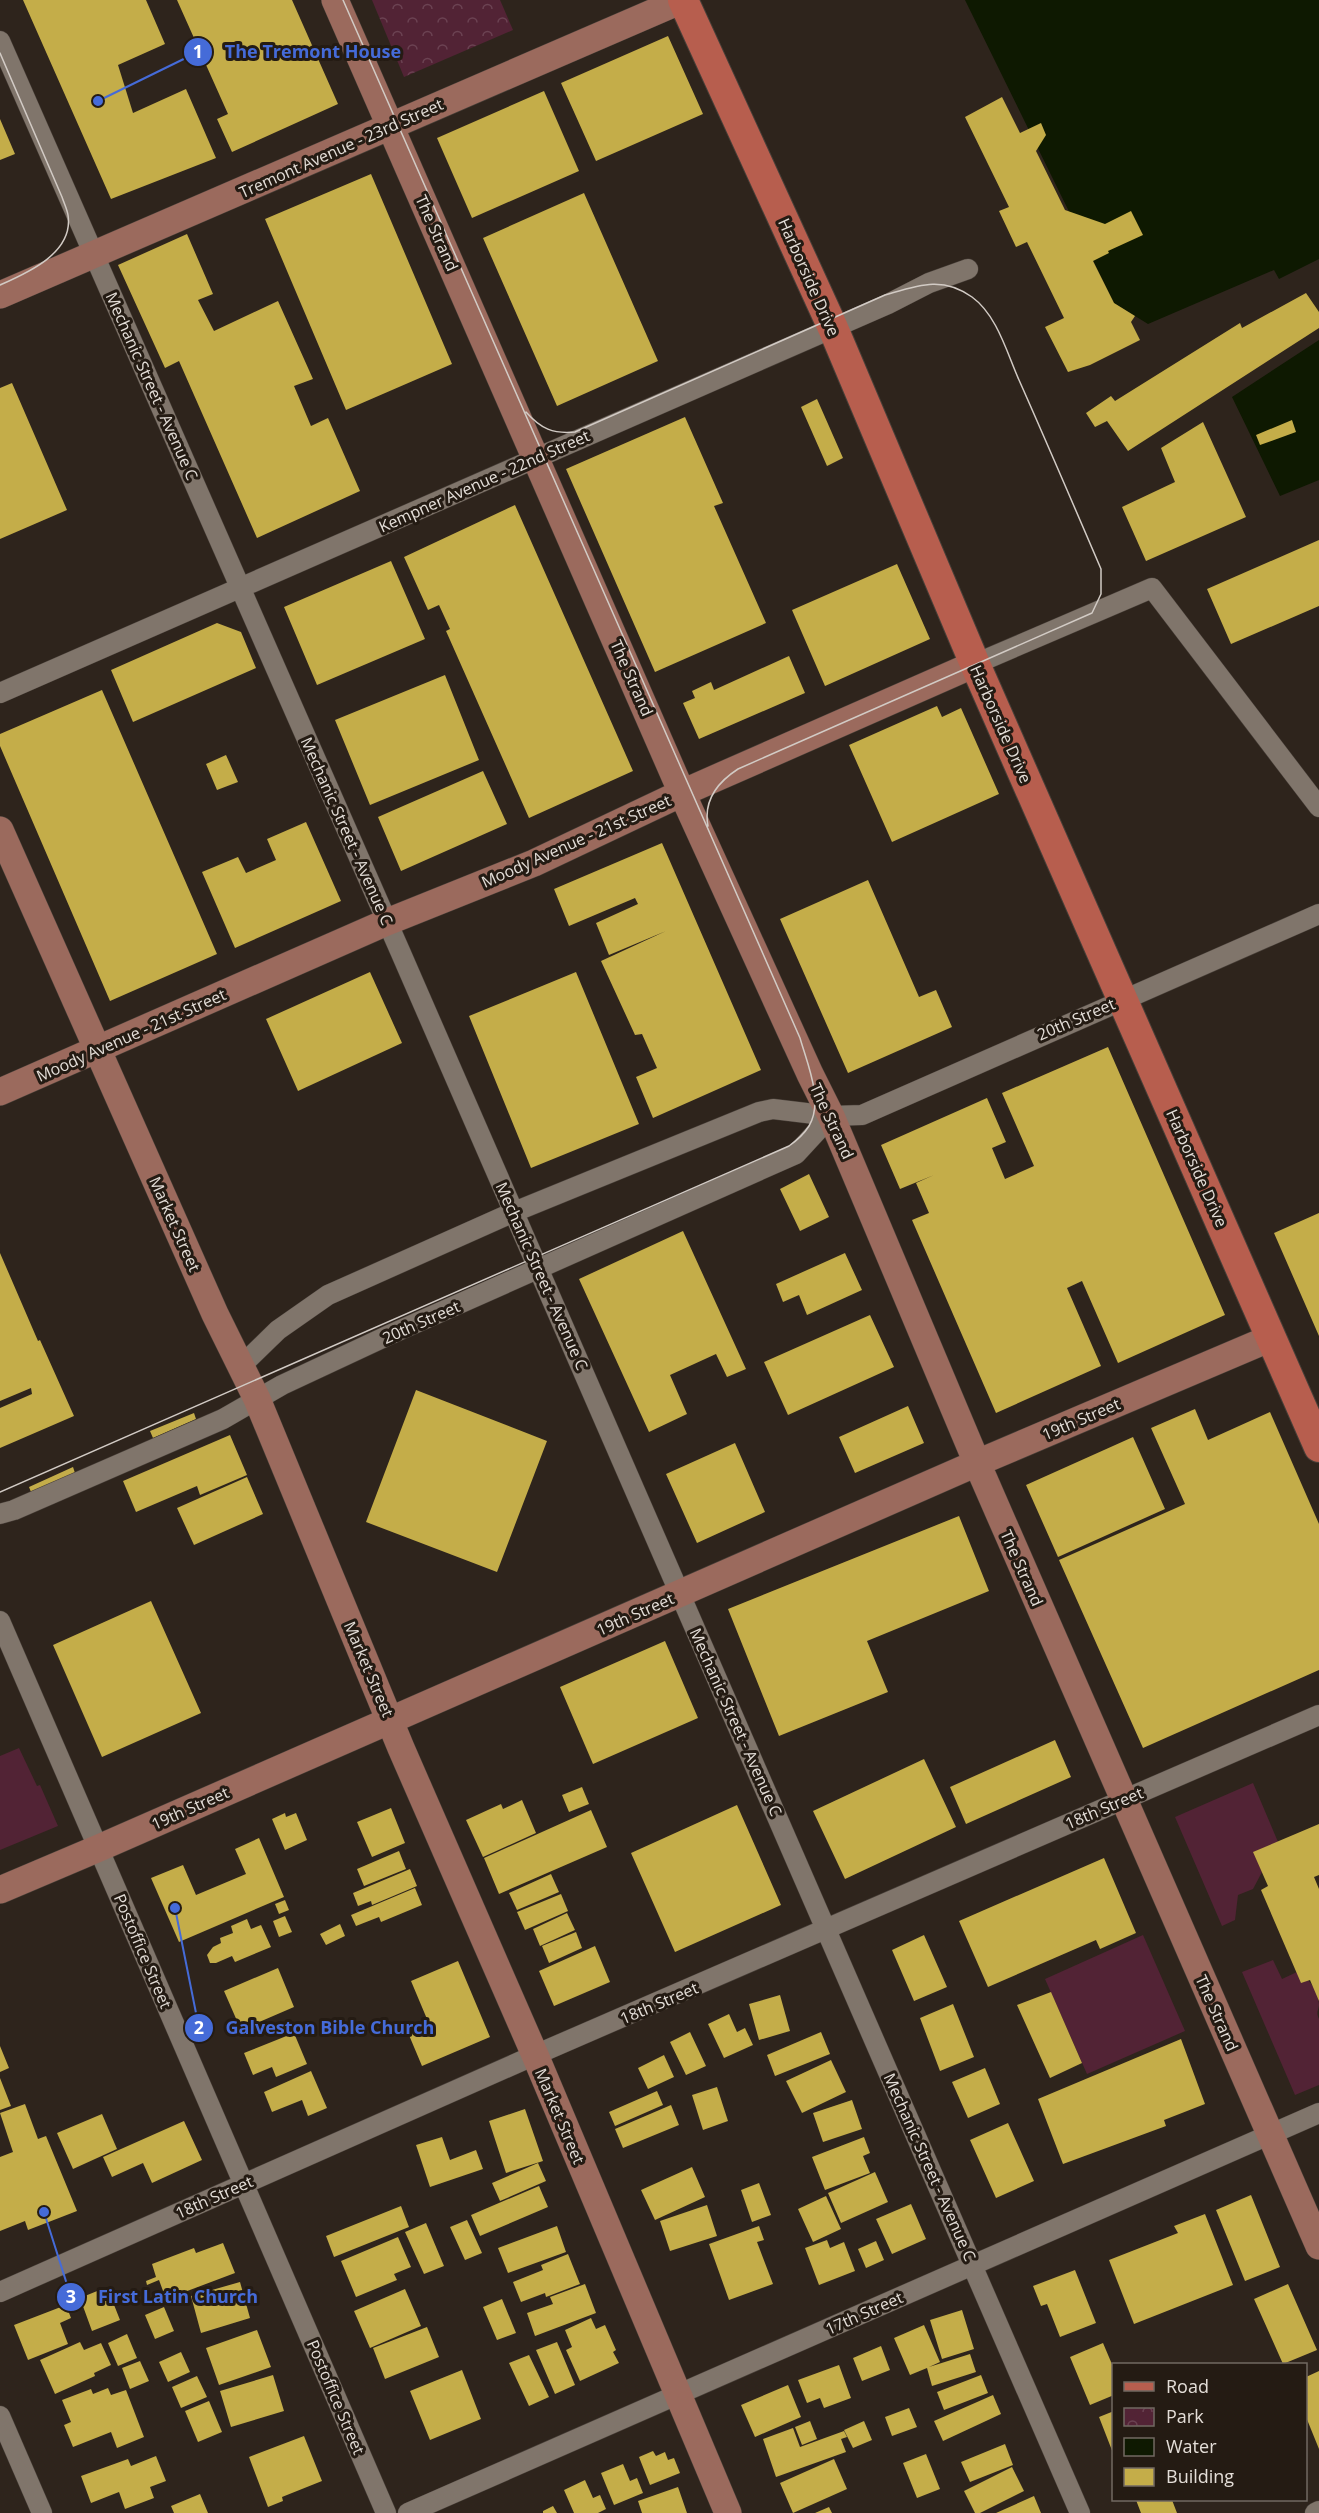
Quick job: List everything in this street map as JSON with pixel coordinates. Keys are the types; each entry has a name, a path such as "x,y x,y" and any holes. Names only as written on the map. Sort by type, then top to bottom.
{"main road":[{"name":"Harborside Drive","path":"683,0 833,328 975,664 1319,1447"}],"street":[{"name":"The Strand","path":"335,0 682,793 831,1116 977,1463 1319,2246"},
{"name":"Tremont Avenue - 23rd Street","path":"0,295 683,0"},
{"name":"Mechanic Street - Avenue C","path":"0,41 514,1212 1080,2513"},
{"name":"Kempner Avenue - 22nd Street","path":"0,693 888,304 929,283 968,269"},
{"name":"Moody Avenue - 21st Street","path":"0,1092 387,922 534,863 682,793 1152,588 1319,807"},
{"name":"Market Street","path":"0,830 240,1367 257,1399 390,1720 535,2055 728,2513"},
{"name":"20th Street","path":"240,1367 278,1330 328,1295 514,1212 759,1112 773,1109 831,1116 862,1114 1319,914"},
{"name":"20th Street","path":"0,1514 25,1506 223,1419 257,1399 390,1335 796,1154 831,1116"},
{"name":"19th Street","path":"0,1890 977,1463 1271,1338"},
{"name":"Postoffice Street","path":"0,1621 386,2513"},
{"name":"18th Street","path":"0,2292 535,2055 1319,1715"},
{"name":"17th Street","path":"408,2513 1319,2113"},
{"path":"0,2416 42,2513"}],"green space":[{"path":"372,0 500,0 513,30 404,77"},
{"path":"19,1748 37,1786 40,1785 58,1826 0,1850 0,1756"},
{"path":"1253,1783 1278,1842 1254,1852 1262,1872 1253,1889 1238,1895 1235,1920 1222,1926 1175,1817"},
{"path":"1143,1935 1185,2031 1087,2074 1045,1979"},
{"path":"1273,1960 1282,1979 1297,1972 1312,1985 1319,2000 1317,2013 1319,2019 1319,2085 1295,2095 1242,1972"}],"water":[{"path":"965,0 1319,0 1319,259 1279,279 1274,270 1148,324 1114,303"},
{"path":"1319,340 1319,480 1280,496 1232,397"}],"building":[{"path":"23,0 146,0 165,44 118,65 133,113 186,89 216,158 111,199"},
{"path":"177,0 292,0 338,104 232,152 217,119 228,114"},
{"path":"668,36 703,114 596,161 561,83"},
{"path":"544,91 579,171 472,218 437,138"},
{"path":"1002,97 1020,133 1041,123 1046,135 1036,151 1065,210 1105,224 1131,211 1143,235 1108,251 1109,253 1093,261 1114,303 1135,316 1131,322 1140,340 1090,365 1068,372 1045,327 1064,318 1027,242 1016,247 999,211 1009,207 965,117"},
{"path":"0,119 15,154 0,160"},
{"path":"371,174 452,364 346,410 265,219"},
{"path":"584,193 658,361 557,406 483,238"},
{"path":"187,234 213,294 198,300 214,331 278,301 313,379 294,386 311,426 328,418 360,491 257,538 179,361 165,368 118,265"},
{"path":"1306,293 1319,312 1319,328 1128,451 1107,421 1095,427 1086,413 1111,396 1115,401 1240,323 1242,328"},
{"path":"12,383 67,510 0,539 0,388"},
{"path":"817,399 843,458 827,466 801,407"},
{"path":"685,417 723,503 714,506 766,623 655,672 566,469"},
{"path":"1292,420 1296,432 1260,445 1256,435"},
{"path":"1203,422 1246,517 1146,561 1122,507 1175,482 1161,448"},
{"path":"515,505 633,771 529,818 446,631 450,629 439,605 428,610 404,557"},
{"path":"1319,540 1319,606 1231,644 1207,589"},
{"path":"391,561 425,639 317,685 284,607"},
{"path":"897,564 930,639 825,686 792,610"},
{"path":"217,623 241,632 256,668 133,722 111,670"},
{"path":"789,656 805,693 699,739 683,703 695,698 692,691 711,682 714,690"},
{"path":"445,675 479,760 370,805 335,720"},
{"path":"102,690 217,954 110,1001 0,746 0,734"},
{"path":"937,706 942,717 961,708 999,794 892,842 849,745"},
{"path":"226,755 238,782 217,790 206,764"},
{"path":"483,771 507,824 401,871 378,817"},
{"path":"306,822 341,901 235,948 202,872 238,857 246,873 276,860 267,839"},
{"path":"662,843 761,1070 653,1118 636,1077 657,1068 642,1034 635,1035 601,961 666,931 609,955 596,923 638,904 635,898 569,926 554,889"},
{"path":"868,880 919,997 936,990 952,1027 848,1073 780,919"},
{"path":"370,972 402,1043 298,1091 266,1019"},
{"path":"576,972 639,1124 531,1168 469,1016"},
{"path":"1108,1047 1225,1315 1118,1363 1082,1281 1067,1288 1101,1366 996,1413 912,1220 929,1213 916,1183 934,1175 900,1189 881,1145 987,1098 1006,1142 992,1148 1005,1179 1034,1166 1002,1093"},
{"path":"809,1174 829,1217 800,1231 780,1189"},
{"path":"1319,1213 1319,1336 1274,1233"},
{"path":"683,1231 746,1369 727,1377 716,1354 670,1375 687,1414 649,1432 579,1279"},
{"path":"0,1253 74,1416 0,1448 0,1408 32,1394 31,1388 0,1401"},
{"path":"845,1253 862,1290 807,1315 799,1295 783,1302 776,1284"},
{"path":"870,1315 894,1367 788,1415 764,1362"},
{"path":"416,1390 547,1441 497,1572 366,1522"},
{"path":"908,1406 924,1443 855,1473 839,1437"},
{"path":"1195,1409 1208,1440 1270,1412 1319,1524 1319,1670 1143,1748 1059,1560 1185,1504 1151,1428"},
{"path":"194,1413 196,1419 153,1438 150,1431"},
{"path":"230,1435 247,1475 200,1495 197,1486 136,1512 123,1481"},
{"path":"1133,1437 1165,1509 1058,1557 1026,1485"},
{"path":"735,1443 765,1512 697,1543 666,1474"},
{"path":"73,1467 75,1473 31,1492 29,1487"},
{"path":"247,1477 263,1514 194,1545 177,1508"},
{"path":"959,1516 989,1591 867,1641 888,1692 779,1736 728,1609"},
{"path":"151,1601 201,1713 102,1757 53,1645"},
{"path":"665,1641 698,1718 593,1764 560,1687"},
{"path":"1055,1740 1071,1777 966,1824 950,1787"},
{"path":"924,1759 956,1827 845,1879 813,1811"},
{"path":"582,1787 589,1804 569,1812 562,1795"},
{"path":"522,1800 536,1833 483,1857 466,1820 501,1804 503,1809"},
{"path":"737,1805 781,1905 675,1952 631,1853"},
{"path":"391,1808 405,1843 372,1857 357,1822"},
{"path":"591,1810 607,1847 499,1894 484,1858"},
{"path":"285,1813 286,1817 296,1813 307,1840 285,1850 272,1819"},
{"path":"1319,1824 1319,1875 1314,1877 1319,1889 1319,2001 1310,1980 1301,1983 1261,1890 1268,1886 1253,1852"},
{"path":"259,1838 284,1897 179,1942 151,1878 183,1865 196,1895 246,1874 235,1849"},
{"path":"399,1851 406,1869 364,1886 357,1869"},
{"path":"1104,1858 1136,1933 1100,1949 1096,1940 988,1987 959,1921"},
{"path":"410,1869 417,1886 372,1905 371,1901 358,1906 353,1893"},
{"path":"551,1874 559,1892 517,1910 509,1893"},
{"path":"415,1888 422,1905 381,1922 379,1917 356,1926 351,1915"},
{"path":"561,1894 568,1911 525,1930 517,1912"},
{"path":"285,1900 289,1910 279,1914 275,1904"},
{"path":"567,1913 575,1930 540,1946 533,1929"},
{"path":"285,1916 292,1932 279,1937 273,1921"},
{"path":"247,1919 251,1929 261,1925 271,1947 235,1962 232,1956 216,1963 210,1963 207,1955 213,1947 221,1943 220,1938 233,1933 231,1926"},
{"path":"340,1924 345,1936 326,1945 320,1934"},
{"path":"576,1932 582,1948 549,1963 542,1946"},
{"path":"924,1935 947,1987 914,2001 892,1950"},
{"path":"595,1946 610,1982 554,2006 539,1971"},
{"path":"458,1961 490,2037 422,2066 406,2028 427,2019 411,1981"},
{"path":"278,1968 294,2007 241,2030 224,1991"},
{"path":"1051,1992 1082,2063 1050,2078 1017,2005"},
{"path":"780,1995 790,2031 759,2040 749,2004"},
{"path":"953,2004 974,2057 940,2071 920,2018"},
{"path":"729,2014 737,2032 745,2028 753,2045 724,2058 708,2024"},
{"path":"690,2032 706,2066 686,2075 670,2042"},
{"path":"821,2032 830,2054 775,2076 767,2055"},
{"path":"294,2033 307,2064 276,2077 272,2067 253,2075 244,2053"},
{"path":"1181,2039 1205,2104 1164,2120 1166,2126 1063,2164 1038,2099"},
{"path":"0,2046 9,2068 0,2072"},
{"path":"664,2055 674,2077 648,2089 638,2068"},
{"path":"831,2060 846,2092 802,2113 786,2081"},
{"path":"985,2068 1000,2104 968,2118 952,2082"},
{"path":"311,2071 327,2108 308,2116 302,2100 272,2112 264,2092"},
{"path":"0,2078 11,2106 0,2110"},
{"path":"717,2087 728,2121 703,2130 692,2095"},
{"path":"657,2091 663,2105 615,2126 609,2112"},
{"path":"852,2100 862,2129 823,2142 813,2113"},
{"path":"25,2104 38,2139 46,2136 77,2211 28,2230 25,2221 0,2231 0,2157 13,2152 0,2113"},
{"path":"671,2105 679,2125 623,2148 615,2129"},
{"path":"525,2109 543,2161 506,2173 489,2121"},
{"path":"102,2114 117,2149 73,2169 57,2133"},
{"path":"184,2121 202,2160 152,2183 143,2163 112,2177 103,2157"},
{"path":"1008,2123 1034,2181 996,2198 970,2140"},
{"path":"442,2137 450,2160 476,2150 483,2169 430,2187 416,2145"},
{"path":"864,2137 870,2153 863,2156 870,2173 825,2190 812,2157"},
{"path":"538,2163 546,2181 500,2201 492,2183"},
{"path":"692,2167 705,2197 655,2220 641,2190"},
{"path":"875,2172 888,2202 841,2223 828,2193"},
{"path":"759,2183 771,2215 752,2222 741,2190"},
{"path":"539,2186 548,2207 480,2236 471,2215"},
{"path":"1251,2195 1280,2267 1245,2281 1216,2210"},
{"path":"826,2196 841,2229 813,2242 798,2209"},
{"path":"911,2204 926,2239 892,2254 876,2219"},
{"path":"707,2205 717,2236 670,2251 660,2221"},
{"path":"401,2206 409,2227 334,2257 326,2236"},
{"path":"1205,2214 1233,2285 1134,2324 1109,2260 1178,2233 1174,2226"},
{"path":"467,2220 482,2253 465,2260 450,2227"},
{"path":"426,2223 444,2266 424,2274 405,2232"},
{"path":"557,2226 566,2252 508,2273 498,2248"},
{"path":"759,2226 764,2240 757,2242 773,2284 729,2300 709,2244"},
{"path":"398,2237 411,2267 394,2274 397,2280 356,2297 341,2261"},
{"path":"827,2240 830,2248 844,2242 855,2271 819,2285 805,2248"},
{"path":"876,2241 884,2260 866,2268 858,2249"},
{"path":"223,2243 235,2273 166,2299 159,2280 147,2285 146,2281 156,2277 152,2264 194,2248 196,2253"},
{"path":"568,2254 580,2284 546,2297 545,2293 521,2302 513,2282 543,2270 541,2265"},
{"path":"1075,2270 1096,2323 1060,2337 1047,2304 1041,2306 1033,2286"},
{"path":"240,2282 250,2318 201,2333 191,2296"},
{"path":"585,2284 596,2313 535,2336 527,2313 553,2304 550,2297"},
{"path":"1288,2284 1317,2350 1283,2363 1254,2299"},
{"path":"107,2287 120,2320 92,2331 80,2298"},
{"path":"405,2289 421,2326 370,2348 354,2311"},
{"path":"502,2299 516,2333 497,2340 483,2307"},
{"path":"66,2305 71,2318 60,2323 68,2344 28,2360 14,2325"},
{"path":"164,2307 174,2331 155,2339 145,2315"},
{"path":"962,2310 974,2349 942,2359 930,2320"},
{"path":"591,2318 596,2329 605,2325 616,2350 613,2352 619,2363 580,2381 566,2350 572,2347 565,2330"},
{"path":"924,2325 940,2362 929,2367 970,2354 976,2372 932,2386 927,2368 910,2375 894,2338"},
{"path":"427,2327 439,2357 385,2379 373,2348"},
{"path":"257,2330 271,2367 219,2385 206,2348"},
{"path":"127,2334 137,2358 118,2366 108,2343"},
{"path":"80,2342 84,2350 101,2343 111,2365 94,2373 95,2376 55,2394 40,2360"},
{"path":"557,2342 575,2385 555,2394 536,2350"},
{"path":"1103,2343 1112,2364 1112,2396 1090,2405 1070,2357"},
{"path":"881,2346 890,2370 862,2381 853,2358"},
{"path":"181,2352 190,2372 168,2382 159,2362"},
{"path":"529,2355 549,2397 529,2406 509,2363"},
{"path":"140,2361 149,2381 130,2389 122,2368"},
{"path":"839,2365 851,2398 824,2408 820,2398 807,2403 798,2380"},
{"path":"462,2370 481,2419 430,2440 410,2391"},
{"path":"1319,2371 1319,2449 1307,2419 1307,2377"},
{"path":"273,2375 284,2411 231,2427 220,2391"},
{"path":"981,2375 988,2393 944,2410 937,2392"},
{"path":"197,2376 207,2397 181,2408 172,2387"},
{"path":"788,2385 801,2417 755,2437 741,2405"},
{"path":"108,2388 111,2395 126,2390 144,2437 117,2448 111,2432 73,2447 64,2425 71,2422 62,2400 91,2389 93,2394"},
{"path":"993,2395 1001,2414 943,2441 934,2421"},
{"path":"209,2401 222,2432 198,2442 185,2411"},
{"path":"909,2408 917,2427 892,2436 885,2417"},
{"path":"1112,2412 1112,2450 1099,2417"},
{"path":"810,2421 817,2439 802,2445 795,2427"},
{"path":"864,2421 872,2440 853,2448 844,2430"},
{"path":"793,2428 800,2447 844,2431 847,2437 841,2439 846,2452 776,2477 763,2439"},
{"path":"304,2436 322,2481 282,2497 283,2501 268,2507 249,2457"},
{"path":"1005,2444 1013,2465 970,2482 961,2462"},
{"path":"653,2451 656,2456 665,2452 668,2460 674,2458 680,2473 650,2485 639,2457"},
{"path":"926,2454 940,2489 917,2498 903,2463"},
{"path":"156,2456 166,2481 150,2487 154,2498 125,2509 119,2492 91,2503 81,2476 128,2459 131,2466"},
{"path":"834,2459 847,2489 793,2513 780,2483"},
{"path":"623,2464 630,2481 637,2478 643,2493 614,2505 601,2473"},
{"path":"1012,2467 1024,2491 980,2513 975,2513 964,2491"},
{"path":"585,2480 593,2498 600,2495 606,2509 598,2513 574,2513 564,2490"},
{"path":"678,2487 687,2513 642,2513 638,2501"},
{"path":"200,2494 208,2513 174,2513 171,2506"},
{"path":"1034,2496 1041,2513 996,2513"},
{"path":"1136,2501 1172,2501 1177,2513 1141,2513"},
{"path":"553,2506 557,2513 543,2513 543,2511"},
{"path":"829,2507 832,2513 815,2513"}],"tram line":[{"path":"0,1492 789,1146 805,1132 813,1116 815,1094 800,1038 343,0"},
{"path":"0,53 68,215 68,228 64,240 56,251 35,268 0,285"},
{"path":"526,412 537,423 548,429 575,432 885,295 907,288 939,284 961,290 981,305 995,324 1101,569 1101,594 1092,613 738,769 718,786 710,800 708,826"}],"place":[{"name":"The Tremont House","path":"98,101"},
{"name":"Galveston Bible Church","path":"175,1908"},
{"name":"First Latin Church","path":"44,2212"}]}
